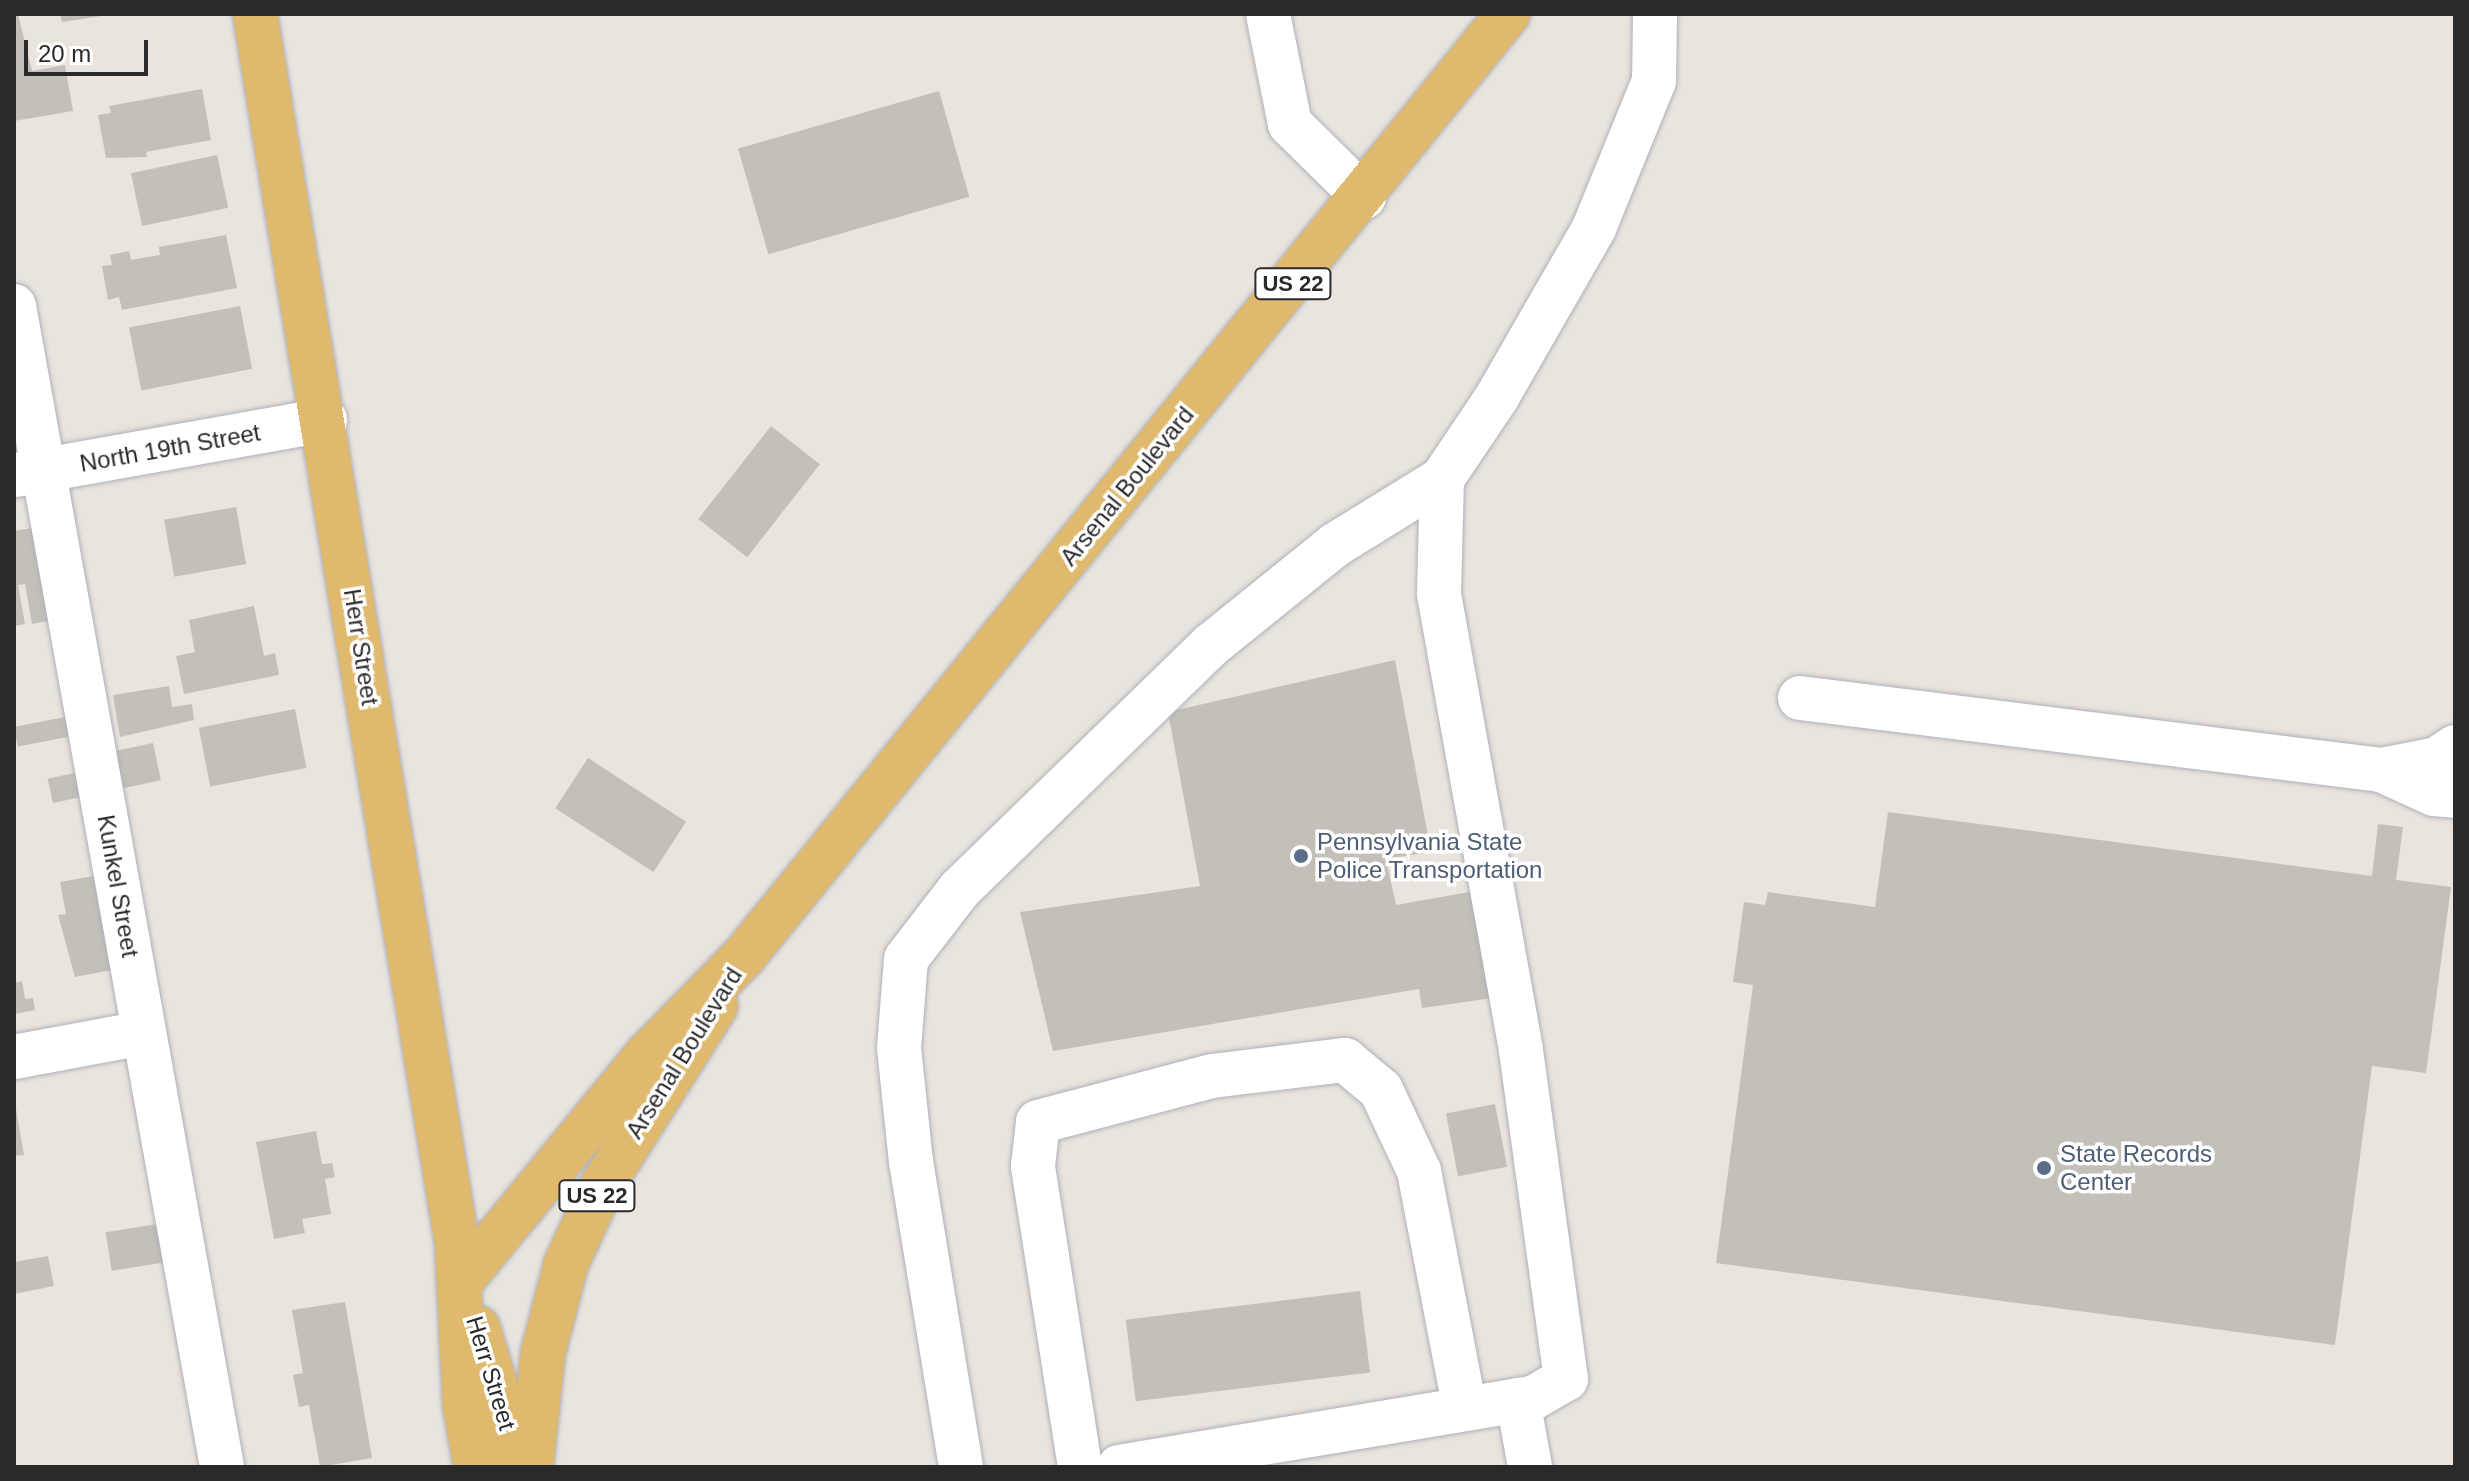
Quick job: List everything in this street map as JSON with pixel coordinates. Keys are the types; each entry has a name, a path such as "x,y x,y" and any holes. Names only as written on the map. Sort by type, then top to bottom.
{"main road":[{"name":"Herr Street","path":"255,14 325,420 462,1280 465,1406 476,1467"},
{"name":"Arsenal Boulevard","path":"462,1280 646,1056 744,956 1364,197 1508,14"},
{"name":"Arsenal Boulevard","path":"531,1467 543,1353 581,1227 744,956"},
{"name":"Herr Street","path":"462,1280 520,1467"}],"street":[{"path":"1268,14 1290,124 1364,197"},
{"path":"961,1467 911,1162 899,1048 906,959 960,889 1211,645 1335,545 1442,479 1497,397 1594,228 1654,81 1655,14"},
{"name":"Kunkel Street","path":"14,306 29,473 144,1033 222,1467"},
{"name":"North 19th Street","path":"29,473 325,420"},
{"path":"1119,1467 1533,1398 1566,1379 1521,1050 1439,593 1442,479"},
{"path":"1800,698 2381,770 2434,794 2455,796"},
{"path":"2381,770 2437,759 2455,747"},
{"path":"14,1057 144,1033"},
{"path":"1080,1467 1033,1166 1038,1122 1212,1076 1345,1060 1381,1090 1419,1171 1465,1409"},
{"path":"1518,1400 1530,1467"}],"building":[{"path":"18,14 32,71 65,65 73,111 14,121 14,15"},
{"path":"60,14 101,14 101,16 62,22"},
{"path":"202,89 211,140 146,152 147,157 106,158 98,115 111,113 109,106"},
{"path":"939,91 969,197 768,254 738,149"},
{"path":"217,155 228,208 142,226 131,173"},
{"path":"226,235 237,288 122,310 119,297 108,300 102,266 112,265 110,255 129,251 131,260 160,255 159,247"},
{"path":"240,306 252,369 141,390 129,328"},
{"path":"771,426 820,464 747,557 698,519"},
{"path":"236,507 246,564 174,577 164,520"},
{"path":"38,527 54,620 32,624 25,584 18,585 25,624 14,626 14,531"},
{"path":"254,606 264,656 275,653 279,675 184,694 176,656 195,652 189,620"},
{"name":"Pennsylvania State Police Transportation","path":"1395,660 1431,852 1386,859 1396,905 1475,891 1493,998 1422,1008 1419,989 1053,1051 1020,912 1200,886 1168,712"},
{"path":"169,686 172,707 192,704 194,720 120,737 113,695"},
{"path":"295,709 306,768 210,787 199,728"},
{"path":"65,717 69,737 18,747 14,727"},
{"path":"153,743 161,780 121,789 113,752"},
{"path":"588,758 686,822 653,872 555,808"},
{"path":"79,772 84,796 53,803 48,779"},
{"name":"State Records Center","path":"1888,812 2372,876 2378,824 2403,827 2396,880 2451,887 2426,1073 2372,1066 2335,1345 1716,1263 1753,985 1733,982 1744,902 1765,905 1768,892 1875,907"},
{"path":"99,875 117,969 75,977 58,915 66,914 60,882"},
{"path":"22,981 25,999 33,998 35,1010 14,1014 14,983"},
{"path":"14,1097 24,1155 14,1156"},
{"path":"1495,1104 1507,1167 1458,1176 1446,1114"},
{"path":"316,1131 322,1164 332,1163 335,1177 325,1179 331,1214 302,1219 305,1233 274,1239 256,1142"},
{"path":"158,1224 164,1263 112,1271 106,1232"},
{"path":"48,1256 54,1286 14,1294 14,1262"},
{"path":"1360,1291 1370,1372 1136,1401 1126,1320"},
{"path":"345,1302 372,1458 320,1467 309,1405 299,1407 293,1375 303,1373 292,1310"}],"place":[{"name":"Pennsylvania State Police Transportation","path":"1301,856"},
{"name":"State Records Center","path":"2044,1168"}]}
